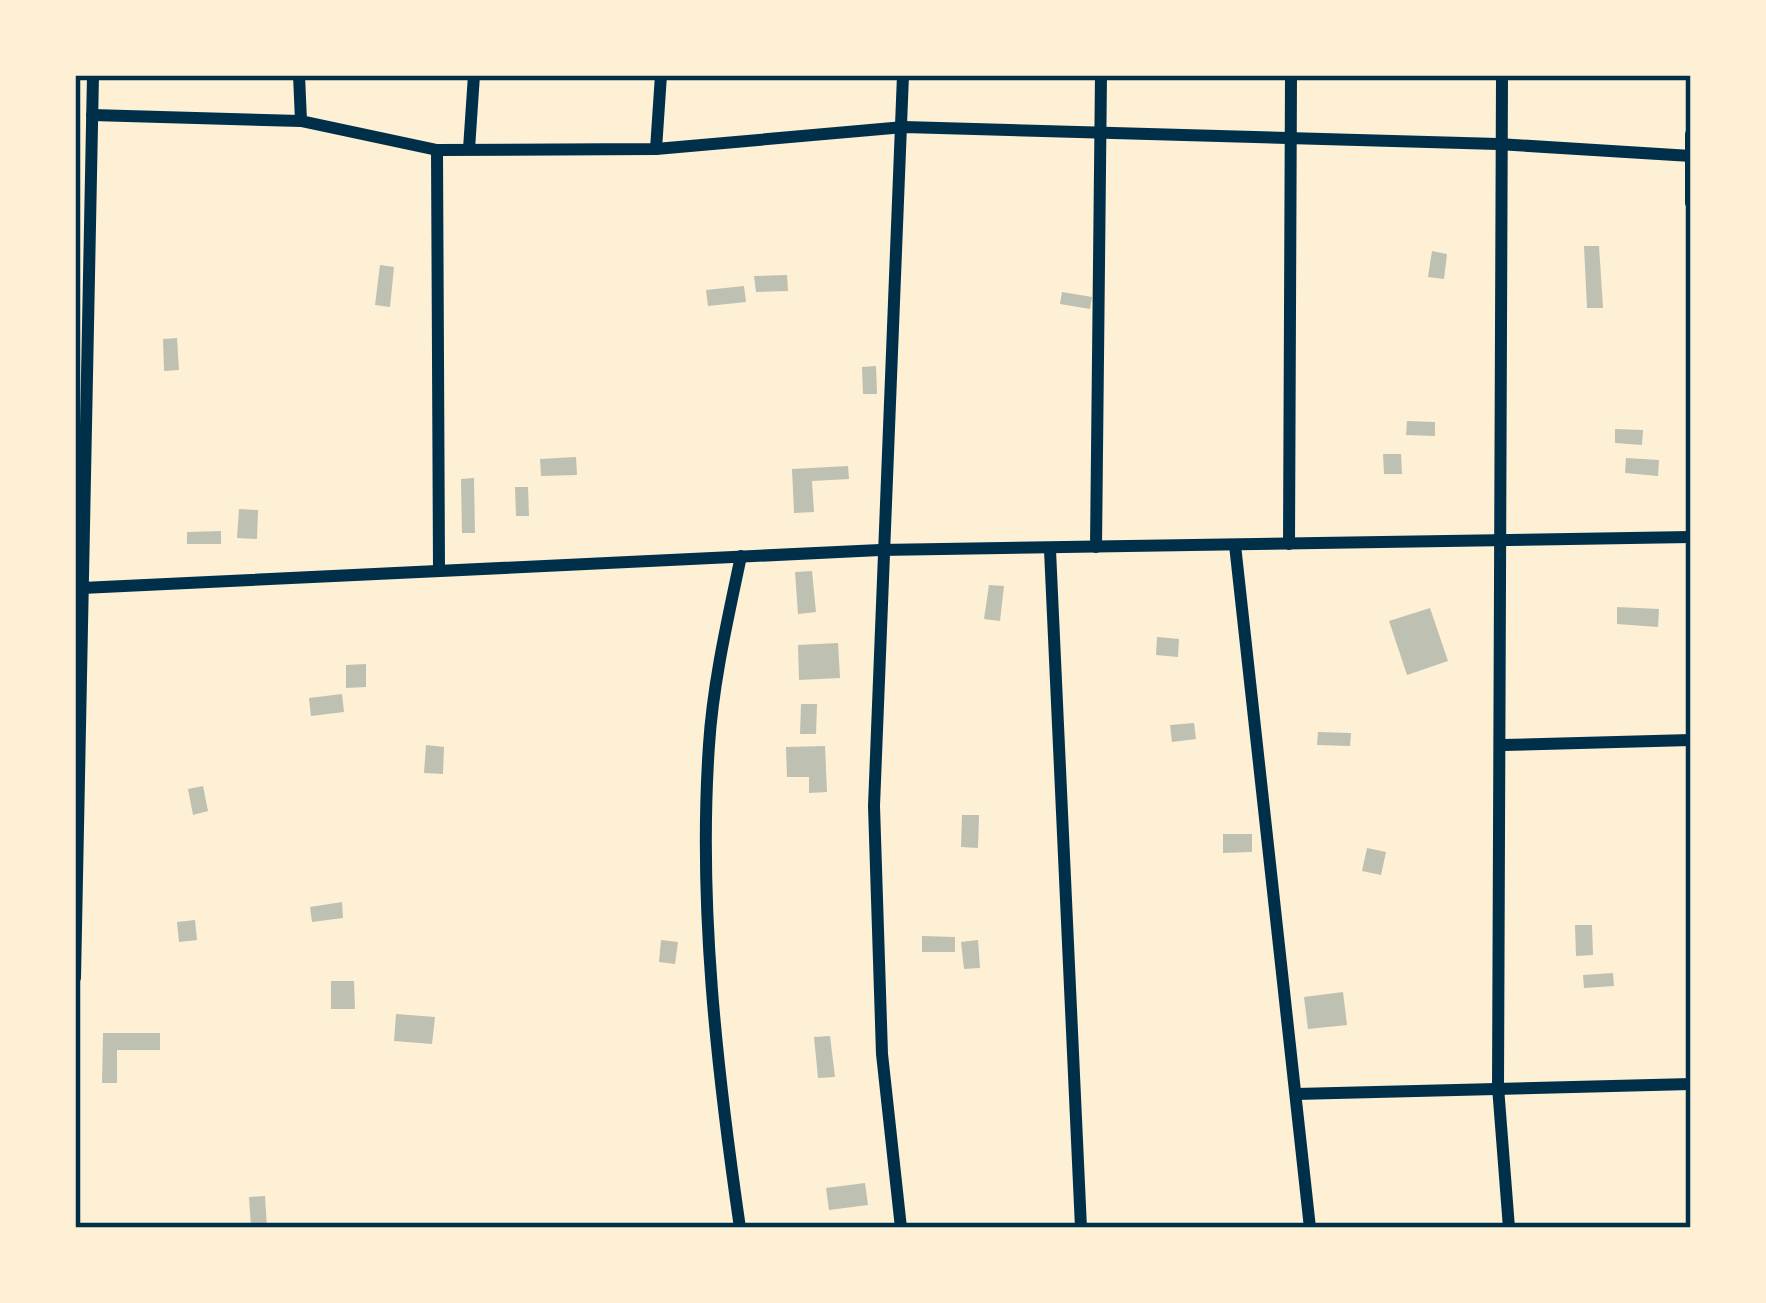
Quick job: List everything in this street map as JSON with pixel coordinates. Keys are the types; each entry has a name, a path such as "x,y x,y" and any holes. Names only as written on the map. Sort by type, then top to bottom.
{"street":[{"path":"75,978 93,273 93,75"},
{"path":"299,75 301,121"},
{"path":"469,149 474,75"},
{"path":"656,148 661,75"},
{"path":"901,1228 882,1054 877,922 880,550 903,75"},
{"path":"1096,547 1101,75"},
{"path":"1289,544 1291,75"},
{"path":"1502,75 1498,145 1503,745 1498,1087 1509,1228"},
{"path":"92,115 301,121 437,150 656,148 904,127 1498,145 1690,156"},
{"path":"1691,134 1691,203"},
{"path":"437,150 439,569"},
{"path":"82,588 880,550 1691,537"},
{"path":"1235,544 1310,1228"},
{"path":"1050,550 1081,1228"},
{"path":"740,1228 718,1038 706,826 709,741 741,556"},
{"path":"1503,745 1691,740"},
{"path":"1296,1094 1691,1084"}],"building":[{"path":"1584,246 1599,246 1603,308 1587,308"},
{"path":"1432,251 1447,254 1444,279 1428,277"},
{"path":"380,265 394,267 390,307 375,305"},
{"path":"787,275 788,291 756,292 754,276"},
{"path":"744,286 746,302 708,306 706,290"},
{"path":"1062,292 1092,297 1090,309 1060,304"},
{"path":"177,338 179,370 164,371 163,339"},
{"path":"876,366 877,394 863,394 862,367"},
{"path":"1407,421 1435,422 1435,436 1406,435"},
{"path":"1615,429 1643,430 1642,445 1615,443"},
{"path":"1383,454 1401,454 1402,474 1384,474"},
{"path":"576,457 577,475 541,476 540,459"},
{"path":"1626,458 1659,460 1658,476 1625,473"},
{"path":"848,466 849,479 812,481 814,512 794,513 792,469"},
{"path":"474,478 475,533 462,533 461,479"},
{"path":"515,487 528,487 529,516 516,516"},
{"path":"239,509 258,510 257,539 237,538"},
{"path":"221,531 221,544 187,544 187,532"},
{"path":"812,571 816,612 798,614 795,572"},
{"path":"989,585 1004,586 1000,621 984,619"},
{"path":"1617,607 1659,609 1658,627 1617,624"},
{"path":"1430,608 1448,661 1407,675 1389,621"},
{"path":"1157,637 1179,639 1178,657 1156,655"},
{"path":"838,643 840,678 799,680 798,645"},
{"path":"366,664 366,687 346,688 346,665"},
{"path":"342,694 344,712 311,716 309,698"},
{"path":"801,704 817,704 816,734 800,734"},
{"path":"1194,723 1196,739 1172,742 1170,725"},
{"path":"1318,732 1351,733 1350,746 1317,745"},
{"path":"426,745 444,747 443,774 424,773"},
{"path":"825,746 827,792 809,793 809,777 787,777 786,747"},
{"path":"203,786 208,811 193,815 188,789"},
{"path":"962,815 979,815 978,848 961,847"},
{"path":"1223,834 1252,834 1252,852 1223,853"},
{"path":"1367,848 1386,852 1381,875 1362,871"},
{"path":"342,902 343,918 312,922 310,907"},
{"path":"195,920 197,940 179,942 177,922"},
{"path":"1575,925 1592,925 1593,955 1576,956"},
{"path":"922,936 955,937 955,952 922,952"},
{"path":"661,940 678,942 675,964 659,962"},
{"path":"978,940 980,968 964,969 961,942"},
{"path":"1613,973 1614,986 1584,988 1583,975"},
{"path":"331,981 354,981 355,1009 331,1009"},
{"path":"1343,992 1347,1025 1308,1029 1304,997"},
{"path":"396,1014 435,1017 432,1044 394,1041"},
{"path":"103,1033 160,1033 160,1050 117,1050 117,1083 102,1083"},
{"path":"830,1036 835,1077 818,1078 814,1037"},
{"path":"865,1183 868,1205 829,1210 826,1188"},
{"path":"265,1196 267,1228 251,1228 249,1197"}]}
